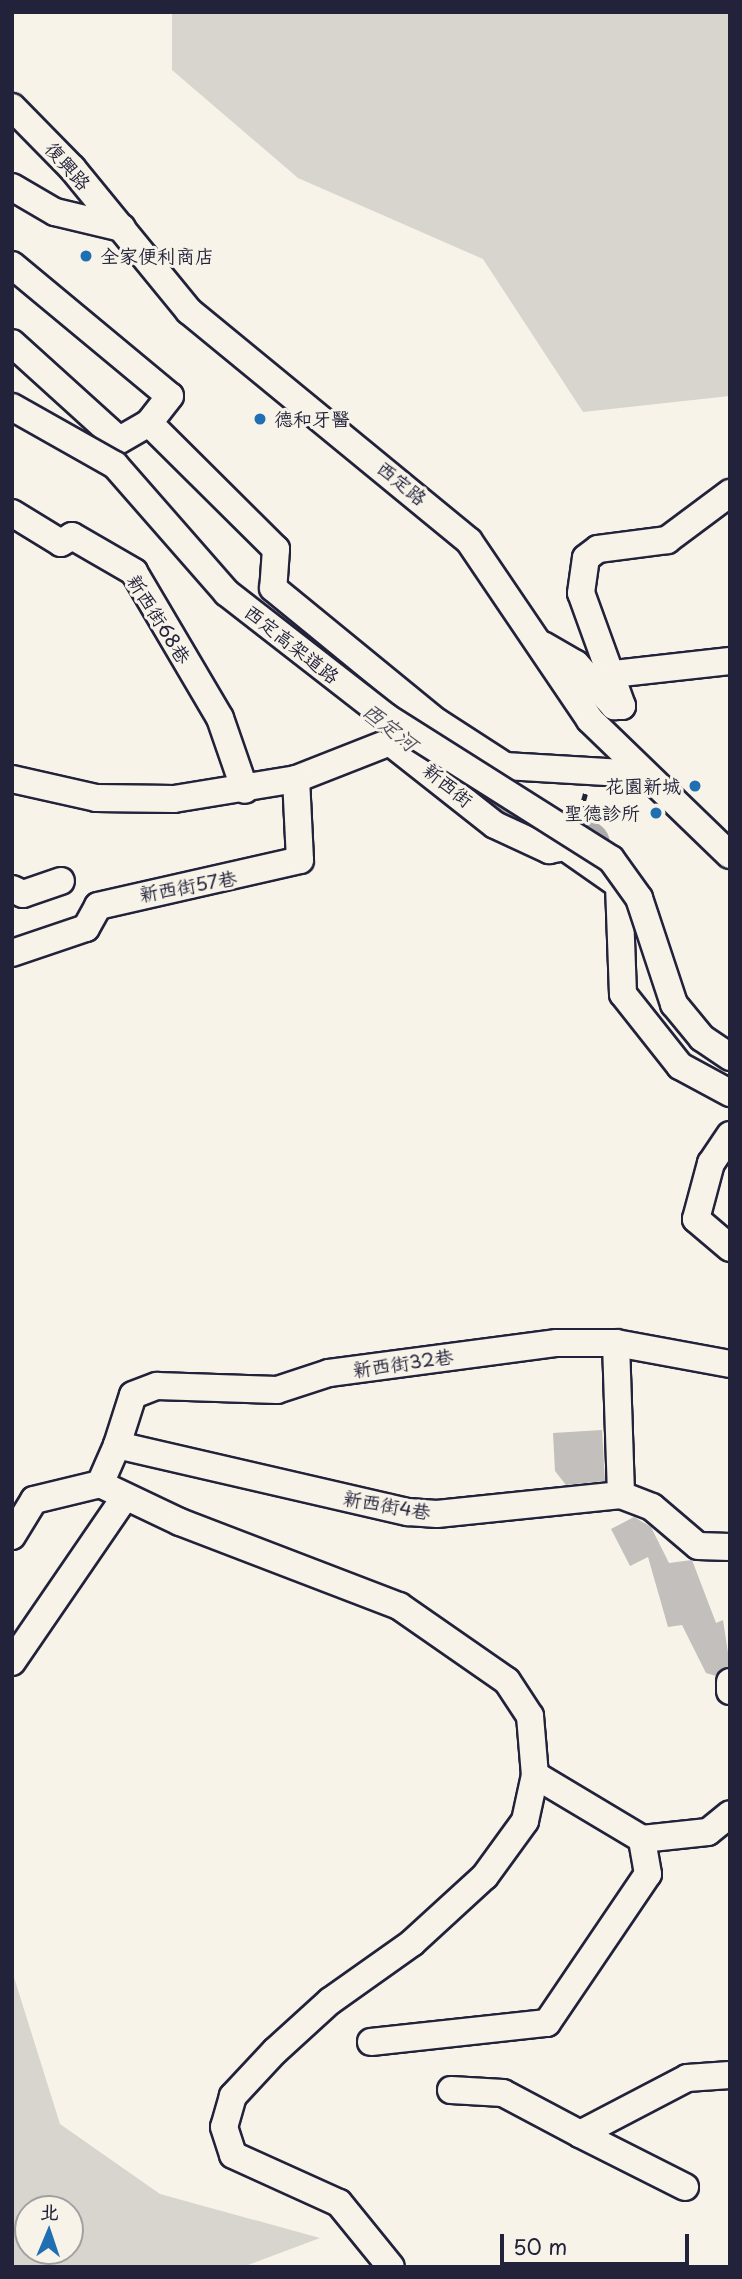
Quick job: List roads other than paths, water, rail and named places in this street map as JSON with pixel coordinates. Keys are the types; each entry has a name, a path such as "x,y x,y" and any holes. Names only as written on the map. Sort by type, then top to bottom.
{"street":[{"name":"復興路","path":"12,107 122,228"},
{"path":"12,187 55,212 122,228"},
{"name":"西定路","path":"122,228 189,311 468,541 590,720 640,774 730,855"},
{"path":"12,265 170,396 149,423 119,440 12,343"},
{"name":"西定高架道路","path":"12,407 115,465 227,593 386,717 611,859 639,898 674,1004 702,1038 730,1057"},
{"path":"149,423 276,549 273,588 437,722 505,766 640,774"},
{"path":"538,643 576,664 621,706 614,674 580,593 586,558 598,549 667,540 730,493"},
{"name":"新西街68巷","path":"12,513 61,543 72,536 134,572 220,718 246,790"},
{"path":"614,674 730,661"},
{"path":"12,779 96,798 174,799 246,790 296,779 391,743 437,722"},
{"name":"新西街","path":"391,743 495,825 549,850 565,847 619,885 623,994 680,1066 730,1093"},
{"name":"新西街57巷","path":"12,953 86,928 98,906 300,860 296,779"},
{"path":"12,889 23,894 61,881"},
{"path":"730,1135 711,1163 696,1219 730,1248"},
{"name":"新西街32巷","path":"117,1446 133,1395 141,1389 277,1390 329,1373 557,1343 616,1343 730,1364"},
{"path":"616,1343 621,1495"},
{"path":"100,1484 117,1446"},
{"name":"新西街4巷","path":"117,1446 408,1512 437,1514 621,1495 652,1507 698,1546 730,1547"},
{"path":"12,1536 23,1501 100,1484 125,1497 399,1606 454,1640 507,1681 530,1716 535,1775 526,1821 485,1876 412,1944 330,2001 233,2096 223,2127 233,2155 338,2203 391,2267"},
{"path":"12,1662 125,1497"},
{"path":"730,1682 730,1691"},
{"path":"535,1775 642,1839 708,1832 730,1814"},
{"path":"371,2042 547,2023 649,1874 642,1839"},
{"path":"580,2134 687,2078 730,2076"},
{"path":"451,2090 503,2094 685,2187"}],"waterway":[{"name":"西定河","path":"404,738 500,814 587,844"}],"place":[{"name":"全家便利商店","path":"86,256"},
{"name":"德和牙醫","path":"260,419"},
{"name":"花園新城","path":"695,786"},
{"name":"聖德診所","path":"656,813"}]}
